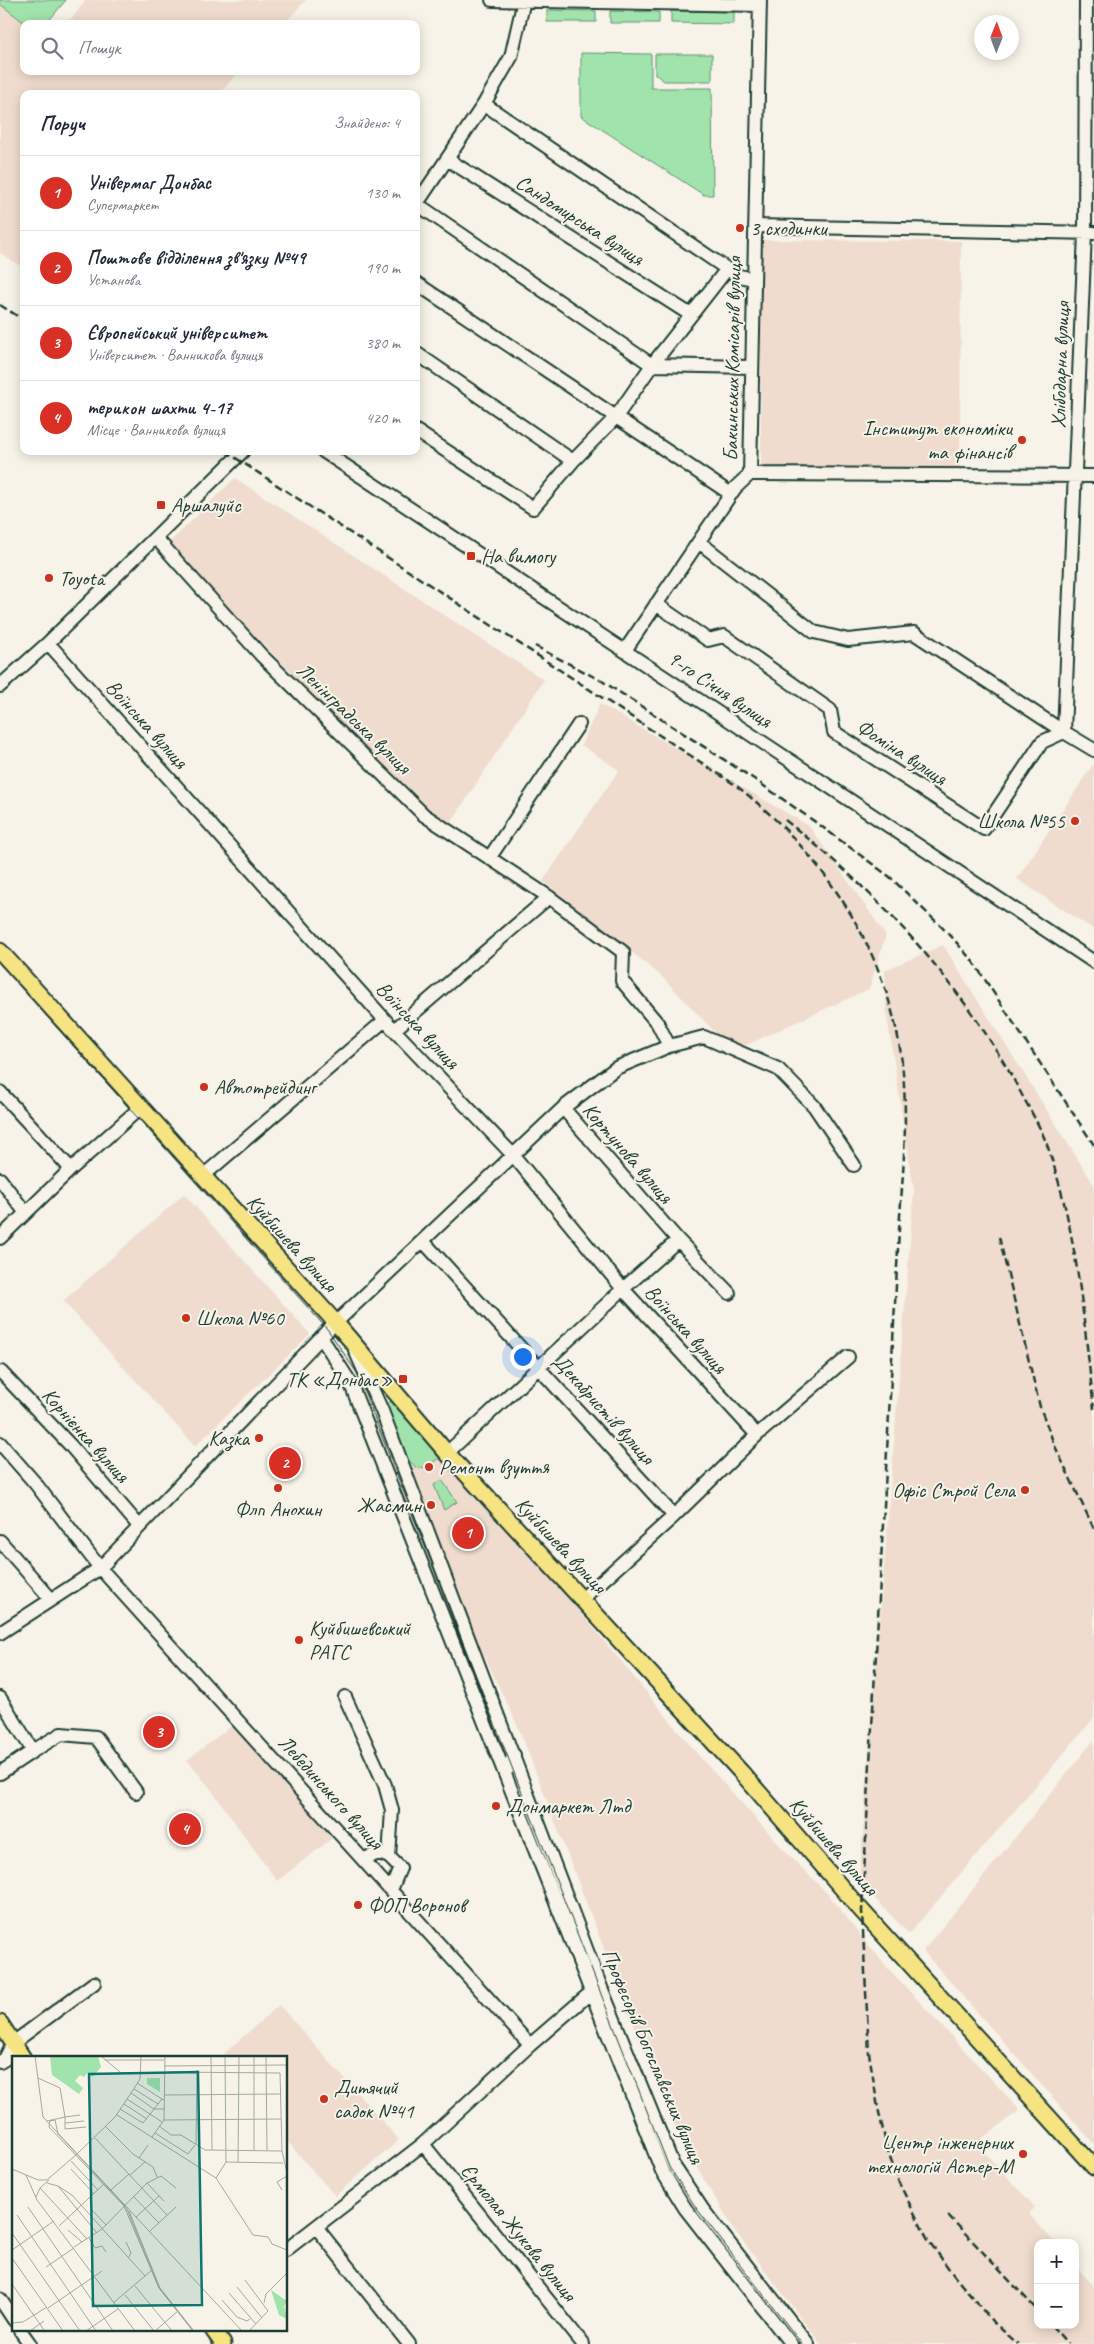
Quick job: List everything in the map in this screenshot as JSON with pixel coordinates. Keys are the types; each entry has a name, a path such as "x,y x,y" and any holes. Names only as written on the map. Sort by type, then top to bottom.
{"main road":[{"name":"Куйбишева вулиця","path":"0,951 336,1323 447,1452 741,1772 862,1911 1094,2167"},
{"path":"0,2023 22,2056"},
{"path":"214,2332 223,2344"}],"street":[{"path":"492,0 760,2"},
{"path":"420,199 484,104 511,57 524,0"},
{"name":"Хлібодарна вулиця","path":"1064,732 1075,475 1089,233 1086,0"},
{"name":"Бакинських Комісарів вулиця","path":"626,650 731,494 750,474 760,2"},
{"path":"484,104 727,269 739,276 754,279"},
{"name":"Сандомирська вулиця","path":"447,159 691,315"},
{"path":"420,208 652,365 752,367"},
{"path":"755,226 1089,233"},
{"path":"420,434 533,508 573,461 616,417 652,365 727,269"},
{"path":"420,285 731,494"},
{"path":"420,356 573,461"},
{"path":"0,686 48,643 239,455"},
{"name":"9-го Січня вулиця","path":"329,455 1094,962"},
{"path":"750,474 1094,476"},
{"name":"Ленінградська вулиця","path":"156,538 261,655 424,815 549,897 623,952 622,981 658,1024 668,1046"},
{"path":"698,542 814,632 848,640 914,633 1094,750"},
{"name":"Фоміна вулиця","path":"656,604 708,640 724,636 830,710 834,732 984,829 1042,742 1064,732"},
{"name":"Воїнська вулиця","path":"48,643 394,1030 513,1155 623,1289 756,1435"},
{"path":"490,857 579,724"},
{"path":"394,1030 549,897"},
{"path":"203,1176 385,1020"},
{"name":"Кортунова вулиця","path":"728,1293 678,1240 562,1108 616,1068 668,1046 704,1037 778,1069 814,1106 854,1165"},
{"path":"0,1092 71,1169"},
{"path":"0,1238 71,1169 141,1107"},
{"path":"0,1634 100,1568 321,1337 562,1108"},
{"path":"0,1179 25,1212"},
{"path":"447,1452 678,1240"},
{"name":"Декабристів вулиця","path":"423,1241 674,1516"},
{"name":"Професорів Богославських вулиця","path":"321,1337 350,1382 505,1774 673,2165 703,2210 808,2344"},
{"name":"Професорів Богославських вулиця","path":"351,1341 382,1410 514,1755 662,2171 685,2208 791,2344"},
{"path":"583,1598 674,1516 756,1435 848,1357"},
{"name":"Корнієнка вулиця","path":"1,1372 70,1445 139,1526"},
{"path":"0,1443 35,1483 100,1568"},
{"path":"0,1541 51,1600"},
{"name":"Лебединського вулиця","path":"100,1568 530,2045"},
{"path":"346,1697 385,1785 392,1810 389,1857"},
{"path":"0,1698 33,1751"},
{"path":"0,1773 61,1734 70,1733 96,1737 136,1792"},
{"path":"505,1774 514,1755"},
{"path":"364,1859 379,1853 389,1857 400,1868 392,1890"},
{"path":"0,2062 5,2059 13,2043 94,1983"},
{"path":"288,2249 423,2144 530,2045 581,2003 596,1988"},
{"name":"Єрмолая Жукова вулиця","path":"423,2144 583,2344"},
{"path":"317,2228 409,2344"},
{"path":"0,2300 12,2317"},
{"path":"21,2332 30,2344"}],"shaded area":[{"path":"86,0 306,0 288,20 70,20"},
{"path":"0,4 21,20 20,75 236,75 223,90 20,90 20,266 0,253"},
{"path":"761,240 961,241 960,472 761,472"},
{"path":"235,478 544,680 450,824 417,800 212,592 169,543"},
{"path":"600,704 809,826 886,935 869,989 733,1051 660,975 543,881 619,770 581,745"},
{"name":"Школа №55","path":"1094,763 1094,930 1017,879"},
{"path":"943,945 1094,1185 1094,1718 909,1934 859,1882 914,1191 886,1010 885,970"},
{"name":"Школа №60","path":"184,1194 310,1334 195,1446 63,1301"},
{"path":"442,1456 553,1579 700,1757 783,1849 826,1892 884,1964 1020,2110 976,2143 1035,2207 1029,2214 1051,2239 1034,2239 1034,2329 1079,2329 1079,2269 1094,2286 1094,2344 821,2344 735,2231 682,2143 623,1998 519,1729 467,1619 407,1460 415,1467 422,1468"},
{"path":"238,1721 335,1836 277,1881 210,1788 187,1760"},
{"path":"1094,1740 1094,2144 923,1951"},
{"name":"Дитячий садок №41","path":"279,2005 399,2140 335,2196 288,2142 288,2056 221,2056"}],"green space":[{"path":"0,0 66,0 49,20 21,20 0,4"},
{"path":"547,10 596,11 596,22 547,22"},
{"path":"610,11 659,12 659,23 610,23"},
{"path":"671,11 734,12 734,24 671,23"},
{"path":"581,53 651,54 651,88 712,88 713,195 704,195 581,116"},
{"path":"655,54 712,54 712,81 664,81 655,74"},
{"path":"394,1400 442,1456 427,1466 422,1468 416,1467 410,1462 399,1443 385,1406"},
{"path":"442,1480 457,1502 444,1510 434,1485"}],"tram line":[{"path":"0,964 328,1330 357,1373 669,2167 697,2209 802,2344"}],"railway":[{"path":"0,305 20,318"},
{"path":"231,455 734,784 795,839 821,870 844,903 864,939 880,976 893,1015 901,1055 905,1121 862,1911 869,2053 887,2148 899,2183 928,2240 955,2277 992,2321 1018,2344"},
{"path":"535,646 602,681 754,779 890,877 951,936 974,963 1094,1145"},
{"path":"785,820 855,879 918,945 947,980 999,1055 1042,1133 1060,1188 1074,1250 1094,1409"},
{"path":"999,1237 1040,1407 1054,1444 1094,1529"},
{"path":"948,2215 1034,2307"},
{"path":"1055,2329 1068,2344"}],"place":[{"name":"3 сходинки","path":"740,228"},
{"name":"Інститут економіки та фінансів","path":"1022,440"},
{"name":"Аршалуйс","path":"161,505"},
{"name":"На вимогу","path":"471,556"},
{"name":"Toyota","path":"49,578"},
{"name":"Школа №55","path":"1075,821"},
{"name":"Автотрейдинг","path":"204,1087"},
{"name":"Школа №60","path":"186,1318"},
{"name":"ТК «Донбас»","path":"403,1379"},
{"name":"Казка","path":"259,1438"},
{"name":"Поштове відділення зв'язку №49","path":"285,1463"},
{"name":"Ремонт взуття","path":"429,1467"},
{"name":"Флп Анохин","path":"278,1488"},
{"name":"Офіс Строй Села","path":"1025,1490"},
{"name":"Жасмин","path":"431,1505"},
{"name":"Універмаг Донбас","path":"468,1533"},
{"name":"Куйбишевський РАГС","path":"299,1640"},
{"name":"Європейський університет","path":"159,1732"},
{"name":"Донмаркет Лтд","path":"496,1806"},
{"name":"терикон шахти 4-17","path":"185,1829"},
{"name":"ФОП Воронов","path":"358,1905"},
{"name":"Дитячий садок №41","path":"324,2099"},
{"name":"Центр інженерних технологій Астер-М","path":"1023,2154"}]}
